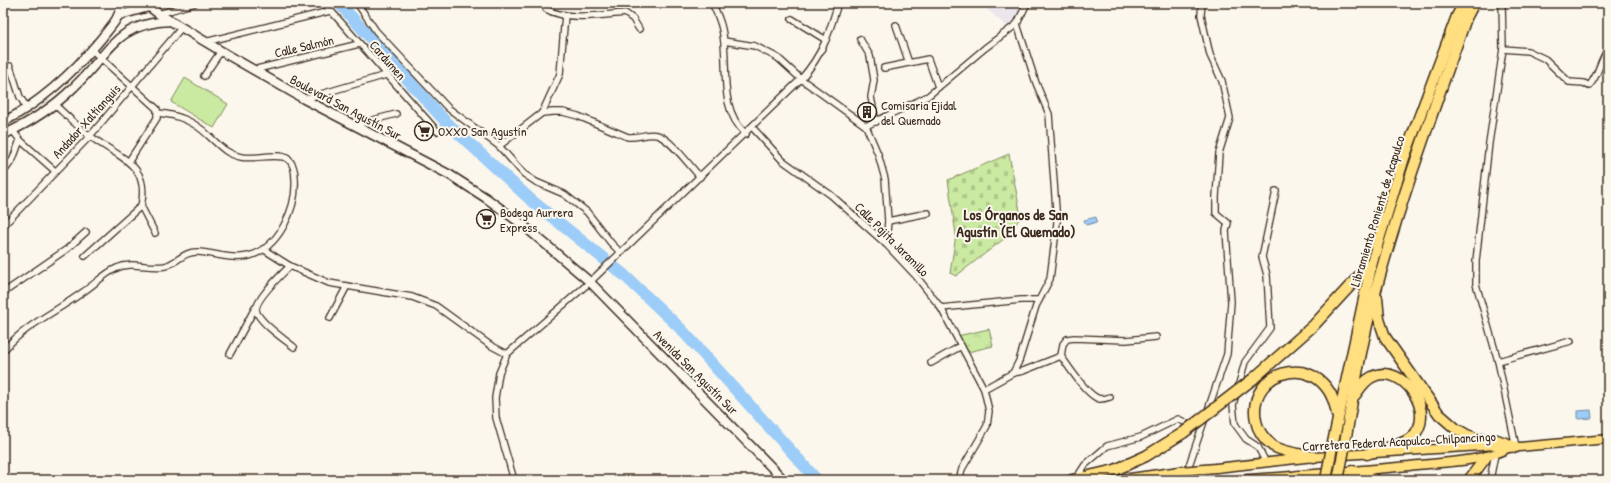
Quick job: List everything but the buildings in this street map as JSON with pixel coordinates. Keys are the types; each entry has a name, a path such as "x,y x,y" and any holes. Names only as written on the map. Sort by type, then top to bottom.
{"highway":[{"name":"Libramiento Poniente de Acapulco","path":"1326,480 1372,262 1404,158 1457,16 1464,3"},
{"name":"Libramiento Poniente de Acapulco","path":"1338,480 1365,331 1377,286 1418,157 1466,18 1474,3"},
{"path":"1074,479 1115,470 1146,456 1183,433 1253,379 1314,325 1372,262"},
{"path":"1377,286 1378,313 1382,331 1434,408 1450,424 1468,435 1478,439 1497,440 1512,448"},
{"path":"1314,458 1284,450 1273,445 1262,436 1257,425 1254,411 1257,395 1263,387 1284,373 1294,371 1309,373 1320,379 1330,391 1335,402 1338,422"},
{"path":"1352,398 1370,379 1378,375 1389,375 1398,378 1406,384 1421,407 1421,424 1412,437 1402,443 1367,454"},
{"path":"1469,480 1491,456"},
{"path":"1352,471 1375,480"},
{"path":"1288,480 1298,476"}],"main road":[{"path":"3,122 27,108 59,84 92,50 120,15 122,3"},
{"path":"120,15 147,5"},
{"name":"Boulevard San Agustín Sur","path":"147,5 205,42 304,99 450,175 486,198 523,225 590,282"},
{"path":"3,135 55,105 101,59 115,41 139,26 152,22 171,21"},
{"name":"Avenida San Agustín Sur","path":"590,282 784,480"},
{"path":"1512,448 1608,439"},
{"name":"Carretera Federal Acapulco-Chilpancingo","path":"1116,480 1180,471 1314,458 1496,446 1512,448"},
{"name":"Carretera Federal Acapulco-Chilpancingo","path":"1238,480 1352,471 1491,456 1512,448"}],"street":[{"path":"159,14 195,3"},
{"name":"Cardumen","path":"324,3 437,131"},
{"path":"357,3 376,32 448,108 499,146 524,174 536,182 564,194 587,212 618,254"},
{"path":"545,3 546,9 565,15 589,16 625,13 633,19 639,29"},
{"path":"712,3 722,28 728,101 732,116 740,129 746,134"},
{"path":"514,480 496,418 495,398 499,373 507,354 590,282 746,134 801,79 815,62 826,40 838,3"},
{"path":"866,126 920,101 1017,24 1027,3"},
{"path":"1184,480 1227,354 1231,302 1226,231 1228,223 1216,213 1219,153 1230,118 1222,81 1210,55 1201,15 1202,3"},
{"path":"1502,3 1502,49 1489,142 1476,261 1476,284 1498,361 1512,448"},
{"path":"205,42 330,11"},
{"path":"499,146 542,113 560,74 565,15"},
{"path":"792,19 826,40"},
{"path":"1013,373 1019,361 1039,300 1048,286 1053,264 1057,223 1049,114 1036,82 1017,24"},
{"path":"896,25 909,63"},
{"name":"Andador Xaltianguis","path":"3,225 90,136 182,28"},
{"path":"860,39 870,56 874,80 871,97 876,122"},
{"path":"724,41 755,46 778,58 801,79 866,126 878,154 885,179 888,221 886,244"},
{"name":"Calle Salmón","path":"253,70 359,44"},
{"path":"1502,49 1528,50 1545,59 1569,82 1589,86 1600,71 1602,59 1608,49"},
{"path":"92,50 154,105 158,113"},
{"path":"204,76 221,51"},
{"path":"884,68 928,59 938,87"},
{"path":"10,66 20,97 27,108"},
{"path":"304,99 386,75"},
{"path":"55,105 90,136 129,161 138,172 143,186 141,206 155,233"},
{"path":"542,113 563,112 628,137 634,138 648,134 658,135 674,148 700,177"},
{"path":"129,161 158,113"},
{"path":"3,351 23,332 61,308 116,268 124,265 164,266 190,252 247,257 263,249 277,236 293,206 296,190 294,168 290,161 286,158 243,158 230,154 219,147 209,136 191,122 176,115 158,113"},
{"path":"354,125 396,114"},
{"name":"Calle Pajita Jaramillo","path":"752,127 782,160 831,195 886,244 916,276 941,308 984,389 989,411 987,426 962,469 959,480"},
{"path":"13,130 20,140 55,171"},
{"path":"3,173 13,159 20,140"},
{"path":"1266,463 1258,447 1246,439 1235,424 1233,404 1245,362 1270,328 1267,275 1262,258 1276,192"},
{"path":"86,256 141,206"},
{"path":"888,221 928,213"},
{"path":"3,293 62,252 86,232"},
{"path":"263,249 290,266 314,278 347,286 412,297 436,306 490,345 507,354"},
{"path":"230,354 255,308 270,286 290,266"},
{"path":"330,318 347,286"},
{"path":"941,308 1021,300 1039,300"},
{"path":"255,308 260,317 294,348"},
{"path":"1110,397 1103,399 1095,396 1061,356 1063,344 1067,339 1074,338 1126,340 1156,337"},
{"path":"1498,361 1571,341"},
{"path":"931,363 960,346"},
{"path":"984,389 1013,373 1024,372 1061,356"},
{"path":"1074,479 1085,465 1107,446 1141,437 1178,419 1190,423 1200,430"},
{"path":"1490,480 1491,456"}],"shaded area":[{"path":"983,3 1025,3 1016,22 1008,27 988,10"}],"green space":[{"path":"185,78 228,104 214,128 171,102"},
{"path":"1009,154 1021,216 1009,235 956,276 950,273 956,235 948,180"},
{"path":"989,329 993,346 964,353 957,336"}],"water":[{"path":"1096,217 1097,222 1086,225 1084,220"},
{"path":"1591,410 1592,418 1578,419 1578,411"}],"waterway":[{"path":"339,3 445,121 531,200 624,275 681,329 817,480"}],"place":[{"name":"Comisaria Ejidal del Quemado","path":"867,112"},
{"name":"OXXO San Agustín","path":"424,131"},
{"name":"Bodega Aurrera Express","path":"486,219"}],"district":[{"name":"Los Órganos de San Agustín (El Quemado)","path":"1016,224"}]}
